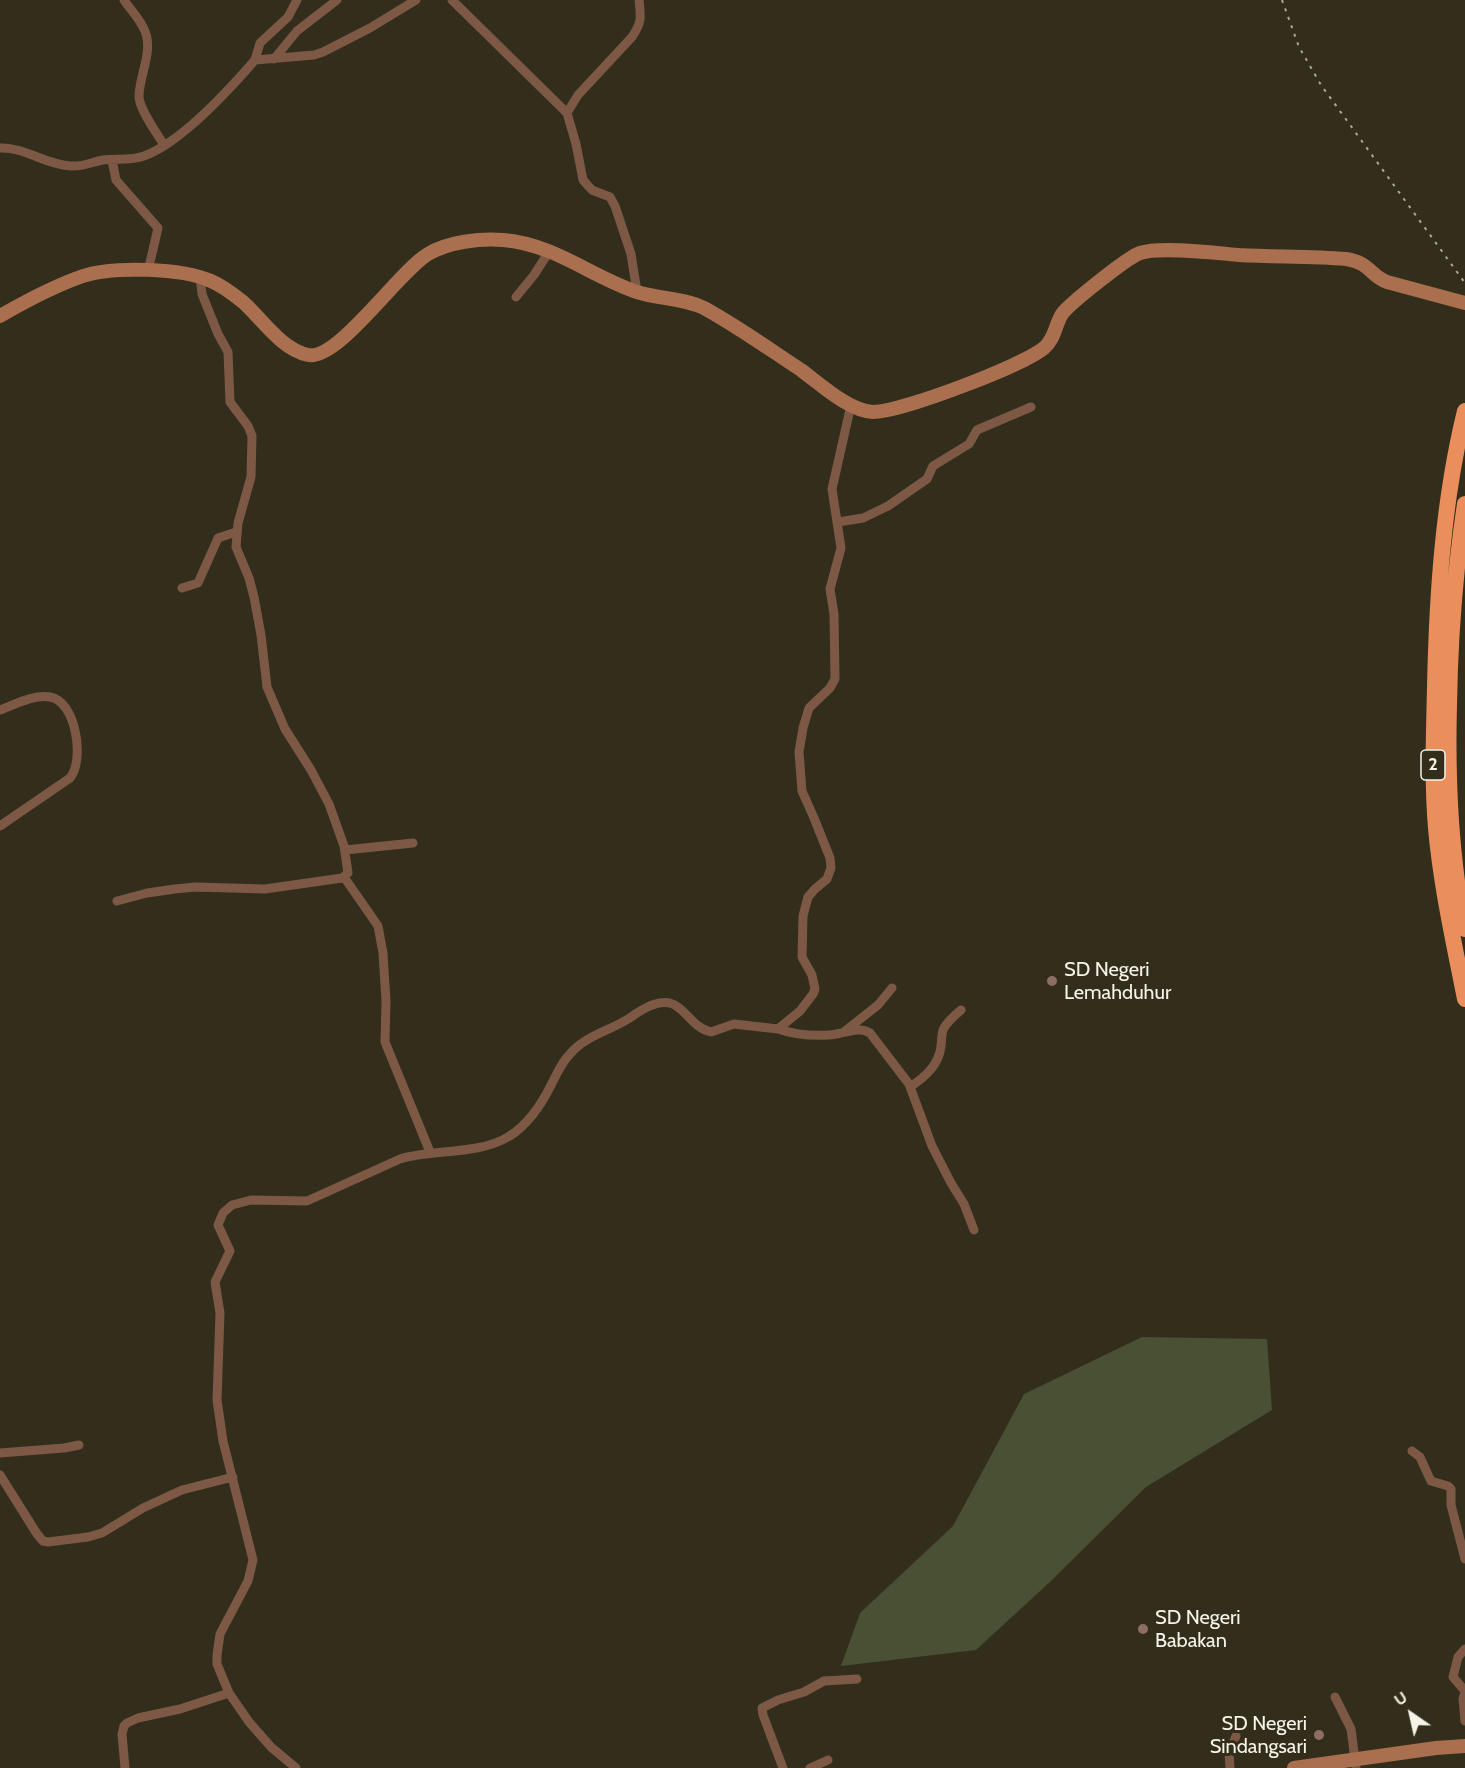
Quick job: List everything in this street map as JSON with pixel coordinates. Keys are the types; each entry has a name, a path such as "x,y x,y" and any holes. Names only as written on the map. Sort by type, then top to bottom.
{"highway":[{"name":"2","path":"1465,411 1459,436 1453,529 1447,774 1451,837 1465,929"},
{"name":"2","path":"1465,504 1453,529 1436,638 1434,777 1436,829 1449,921 1465,999"}],"street":[{"path":"124,0 144,28 147,53 139,96 143,110 164,145"},
{"path":"0,148 15,149 48,161 71,166 144,156 164,145 206,112 255,60 260,43 288,17 297,0"},
{"path":"274,59 297,31 337,0"},
{"path":"255,60 322,52 357,36 416,0"},
{"path":"452,0 567,113 583,180 592,190 610,197 615,206 631,254 638,292"},
{"path":"567,113 578,95 639,27 642,21 639,0"},
{"path":"112,160 116,180 158,228 148,271"},
{"path":"0,316 33,298 84,276 112,271 148,271 200,277 212,281 241,300 285,343 301,352 321,354 359,323 409,269 435,250 498,239 532,244 549,250 610,281 638,292 700,306 851,405 874,412 902,407 940,394 1045,347 1060,317 1069,306 1141,252 1177,251 1346,259 1365,265 1380,279 1387,282 1465,303"},
{"path":"516,297 534,275 549,250"},
{"path":"117,901 168,890 195,887 265,889 344,877 348,873 345,850 327,798 285,729 267,687 254,597 236,547 236,532 251,477 252,436 248,426 231,402 228,352 201,294 200,277"},
{"path":"778,1029 801,1011 813,994 815,984 802,957 803,916 808,897 827,879 831,868 830,858 802,791 799,760 800,742 807,711 813,702 830,688 835,679 834,614 830,589 841,552 832,489 851,405"},
{"path":"838,522 863,518 888,506 924,482 933,466 969,444 977,430 1031,407"},
{"path":"182,588 198,583 218,538 236,532"},
{"path":"0,710 42,697 57,699 69,715 78,745 78,756 76,770 70,778 0,826"},
{"path":"345,850 413,843"},
{"path":"344,877 378,926 383,952 386,1001 385,1042 430,1152"},
{"path":"841,1034 878,1005 892,988"},
{"path":"296,1768 263,1738 229,1693 217,1664 218,1645 225,1623 248,1581 253,1560 223,1442 217,1400 220,1313 215,1282 230,1251 219,1228 219,1221 223,1213 232,1205 247,1200 307,1201 394,1161 430,1152 480,1146 507,1138 524,1123 545,1098 563,1063 575,1048 588,1038 613,1028 649,1007 660,1004 674,1005 693,1023 711,1032 734,1024 778,1029 801,1035 841,1034 862,1029 870,1033 910,1087 932,1146 964,1204 974,1230"},
{"path":"910,1087 935,1065 941,1050 941,1034 961,1010"},
{"path":"0,1453 79,1445"},
{"path":"1412,1451 1420,1457 1431,1481 1451,1489 1451,1505 1465,1559"},
{"path":"0,1474 39,1539 48,1542 102,1533 143,1508 175,1494 194,1486 233,1477"},
{"path":"1465,1649 1458,1657 1453,1677 1465,1691 1463,1699 1465,1721"},
{"path":"783,1768 762,1708 772,1702 804,1692 824,1681 857,1678"},
{"path":"125,1768 122,1734 127,1723 229,1693"},
{"path":"1335,1697 1351,1729 1355,1764"},
{"path":"1230,1768 1229,1753 1236,1736"},
{"path":"1294,1768 1355,1764 1436,1748 1465,1746"},
{"path":"810,1768 828,1760"}],"green space":[{"path":"1142,1337 1267,1339 1272,1410 1146,1487 1051,1581 976,1650 841,1666 860,1613 953,1526 1024,1394"}],"railway":[{"path":"1282,0 1299,47 1321,85 1465,283"}],"place":[{"name":"SD Negeri Lemahduhur","path":"1052,981"},
{"name":"SD Negeri Babakan","path":"1143,1629"},
{"name":"SD Negeri Sindangsari","path":"1319,1735"}]}
